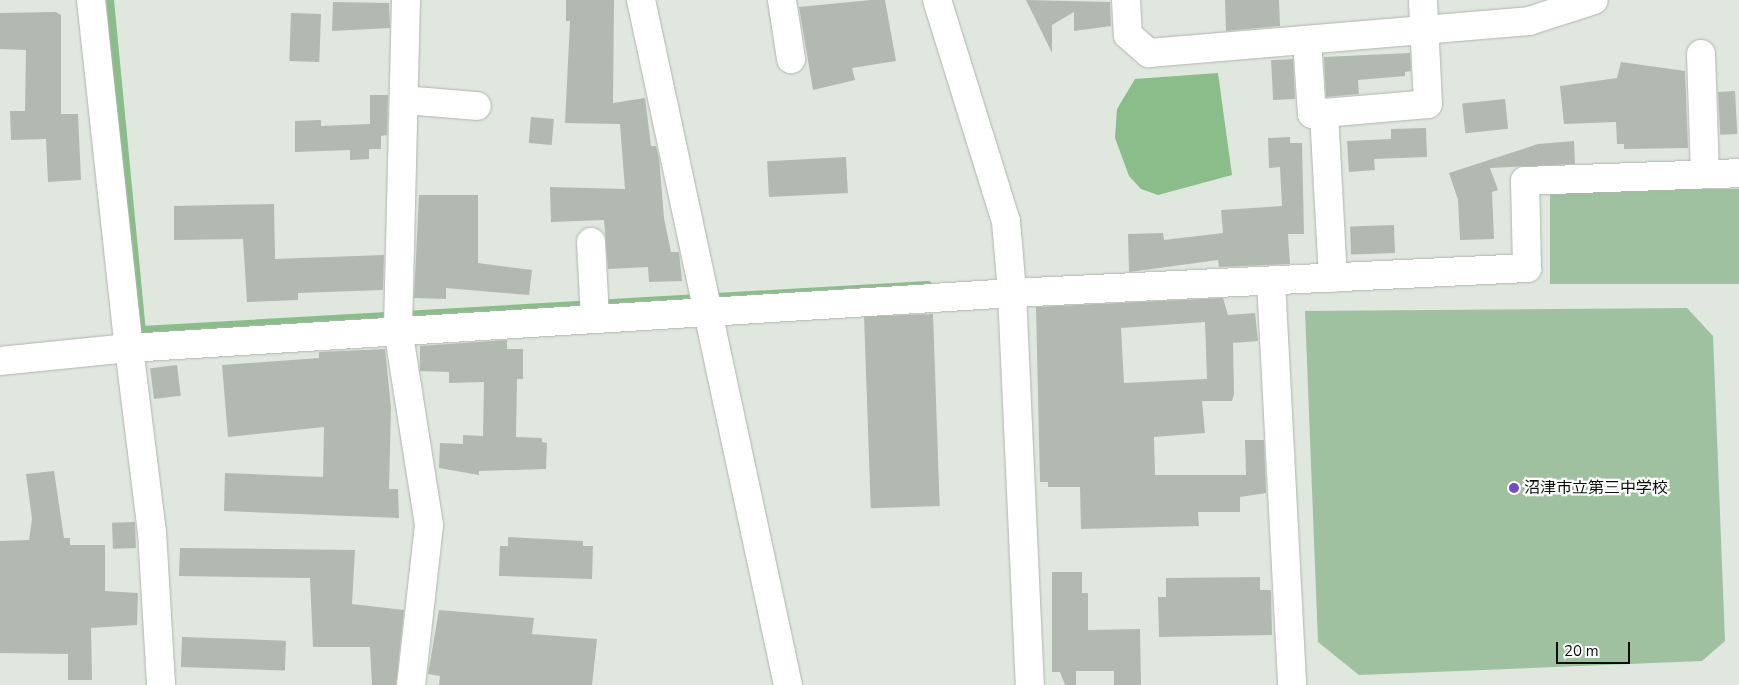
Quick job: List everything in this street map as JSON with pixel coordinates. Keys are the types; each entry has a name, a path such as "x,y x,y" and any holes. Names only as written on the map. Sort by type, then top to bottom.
{"street":[{"path":"90,0 129,348 152,532 161,685"},
{"path":"406,0 398,329 429,525 411,685"},
{"path":"642,0 788,685"},
{"path":"782,0 791,59"},
{"path":"936,0 1006,222 1012,293 1030,685"},
{"path":"1126,0 1128,35 1149,53 1425,32 1529,21 1594,0"},
{"path":"1307,41 1312,114 1428,104 1423,0"},
{"path":"1701,54 1705,174"},
{"path":"404,100 477,106"},
{"path":"1324,113 1333,278"},
{"path":"0,361 129,348 398,329 594,306 710,312 1012,293 1527,268 1525,181 1739,172"},
{"path":"591,242 594,306"},
{"path":"1271,281 1292,685"}],"shaded area":[{"path":"1218,73 1232,175 1158,195 1141,189 1129,176 1115,138 1117,109 1135,79"},
{"path":"1550,189 1739,189 1739,284 1550,284"},
{"name":"沼津市立第三中学校","path":"1687,308 1713,336 1725,641 1702,661 1359,675 1318,642 1305,311"}],"building":[{"path":"566,0 614,0 613,103 645,98 651,146 656,146 659,158 664,218 671,252 679,252 682,281 649,282 648,267 608,269 604,220 551,222 550,187 625,189 620,124 565,123 570,21 566,21"},
{"path":"885,0 896,61 852,68 855,80 813,90 799,7"},
{"path":"1026,0 1110,2 1111,26 1074,31 1074,12 1052,25 1052,53"},
{"path":"1225,0 1279,0 1280,26 1226,31"},
{"path":"333,2 389,3 390,28 332,31"},
{"path":"56,12 61,15 61,114 78,114 81,180 48,182 46,139 11,140 10,111 25,111 26,50 0,49 0,13"},
{"path":"291,13 321,14 319,62 289,61"},
{"path":"1410,53 1411,71 1405,72 1405,76 1358,80 1359,94 1326,97 1324,57"},
{"path":"1293,59 1295,99 1273,100 1271,60"},
{"path":"1621,62 1685,71 1688,148 1624,149 1624,144 1617,144 1616,122 1564,124 1560,86 1617,78"},
{"path":"1735,91 1737,134 1720,135 1718,92"},
{"path":"370,95 388,95 387,135 381,136 381,149 369,149 369,159 350,160 350,150 295,152 295,121 321,120 321,126 370,124"},
{"path":"1505,99 1508,129 1465,133 1462,103"},
{"path":"531,117 554,119 552,145 529,143"},
{"path":"1426,128 1427,157 1374,159 1375,170 1349,172 1347,141 1391,139 1391,129"},
{"path":"1290,137 1290,143 1302,143 1304,234 1288,234 1290,264 1219,267 1218,260 1129,272 1128,234 1163,233 1164,240 1223,233 1221,210 1282,206 1280,167 1269,168 1268,138"},
{"path":"1574,141 1575,164 1490,168 1498,190 1492,192 1494,239 1460,240 1458,200 1449,173 1538,144"},
{"path":"846,157 848,193 769,197 767,161"},
{"path":"419,195 478,195 478,263 532,270 529,295 446,288 446,299 414,298"},
{"path":"274,204 275,259 384,255 383,290 298,293 298,300 247,302 243,239 174,240 174,206"},
{"path":"1394,225 1395,253 1351,255 1350,227"},
{"path":"1223,298 1228,315 1255,313 1258,341 1233,343 1234,394 1232,401 1202,401 1205,433 1154,437 1155,475 1246,475 1245,440 1264,440 1266,493 1240,497 1240,512 1198,512 1199,526 1081,529 1080,487 1048,487 1048,482 1040,482 1036,307","holes":["1205,322 1207,379 1124,383 1121,328"]},
{"path":"933,314 940,506 871,508 864,316"},
{"path":"507,340 507,349 523,349 523,379 517,379 516,437 542,438 542,442 547,443 546,469 479,471 479,475 439,468 440,443 463,444 463,435 483,436 484,382 449,383 449,372 420,371 420,346"},
{"path":"385,349 391,408 389,489 398,489 399,518 224,511 225,473 323,477 324,427 228,437 222,365 319,358 319,352"},
{"path":"177,365 181,396 154,399 150,368"},
{"path":"54,471 64,538 70,538 70,545 105,545 105,591 138,593 137,625 91,628 92,680 68,680 68,654 0,653 0,541 29,540 32,519 26,474"},
{"path":"135,522 136,548 113,549 112,523"},
{"path":"508,537 583,541 583,546 593,546 592,579 499,576 500,546 508,546"},
{"path":"180,548 355,550 352,604 404,610 396,685 372,685 370,647 313,647 310,578 179,576"},
{"path":"1052,572 1082,572 1082,593 1088,593 1088,630 1140,629 1141,685 1114,685 1114,671 1076,671 1076,685 1065,685 1060,672 1052,672"},
{"path":"1260,577 1260,590 1271,590 1272,635 1159,637 1158,597 1166,597 1166,578"},
{"path":"439,610 534,618 532,634 597,639 592,685 439,685 440,676 428,674"},
{"path":"182,637 286,641 285,671 181,667"}],"waterway":[{"path":"110,0 142,330 928,285"}],"place":[{"name":"沼津市立第三中学校","path":"1514,488"}]}
